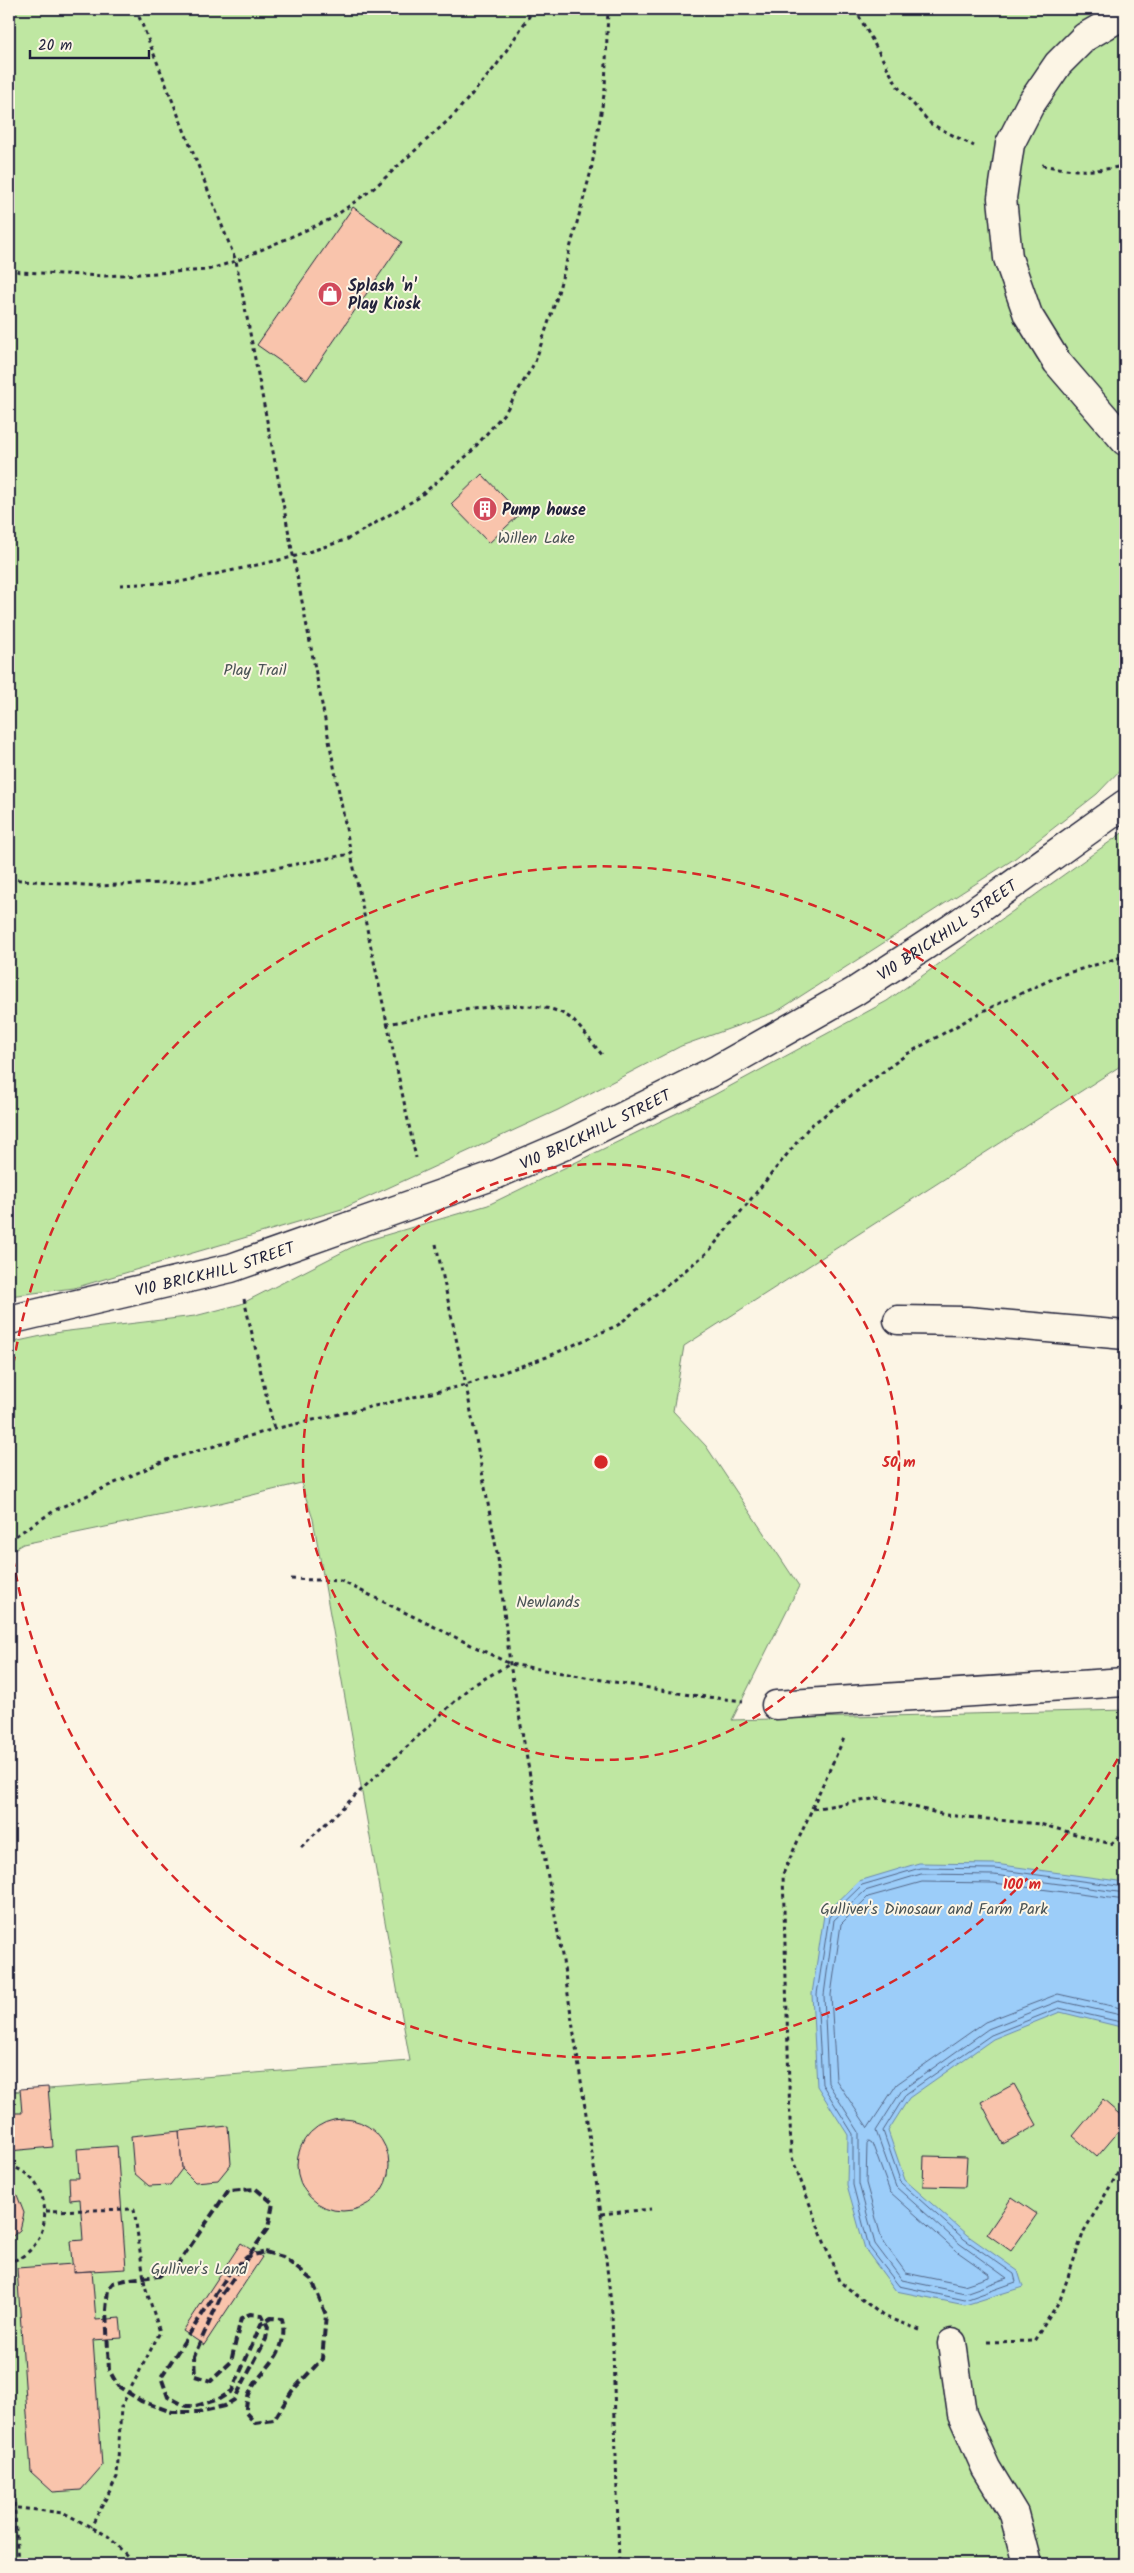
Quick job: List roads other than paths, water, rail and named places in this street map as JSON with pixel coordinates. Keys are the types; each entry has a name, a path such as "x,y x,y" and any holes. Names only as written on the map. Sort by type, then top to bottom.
{"street":[{"path":"1125,14 1085,37 1058,64 1030,105 1010,144 1002,198 1008,258 1028,315 1057,362 1125,441"},
{"name":"V10 BRICKHILL STREET","path":"9,1320 231,1268 495,1175 570,1143 718,1069 854,992 952,928 1124,803"},
{"path":"898,1320 967,1321 1125,1335"},
{"path":"776,1705 1125,1682"},
{"path":"952,2343 962,2414 986,2468 1014,2514 1028,2564"}],"water":[{"path":"919,1863 995,1864 1125,1882 1125,2028 1060,2012 993,2039 909,2098 888,2131 905,2180 967,2235 1018,2271 1023,2287 965,2305 896,2291 865,2249 847,2185 848,2135 817,2086 812,1994 824,1915 859,1881"}],"railway":[{"path":"256,2189 273,2203 268,2228 221,2296 194,2356 195,2376 211,2381 231,2362 241,2318 250,2314 262,2315 268,2327 266,2339 234,2400 224,2406 199,2412 172,2412 141,2401 118,2386 109,2370 106,2310 108,2289 113,2283 159,2276 178,2264 228,2191 256,2189"},
{"path":"265,2252 283,2257 312,2280 326,2315 322,2359 292,2391 274,2420 255,2423 246,2413 247,2399 252,2388 274,2358 280,2347 283,2335 282,2319 271,2318 261,2324 232,2391 219,2399 196,2406 186,2406 168,2397 161,2377 230,2272 247,2257 265,2252"}],"place":[{"name":"Splash 'n' Play Kiosk","path":"330,294"},
{"name":"Pump house","path":"485,509"}],"park label":[{"name":"Willen Lake","path":"536,537"},
{"name":"Play Trail","path":"255,669"},
{"name":"Newlands","path":"548,1601"},
{"name":"Gulliver's Dinosaur and Farm Park","path":"934,1908"},
{"name":"Gulliver's Land","path":"199,2268"}]}
